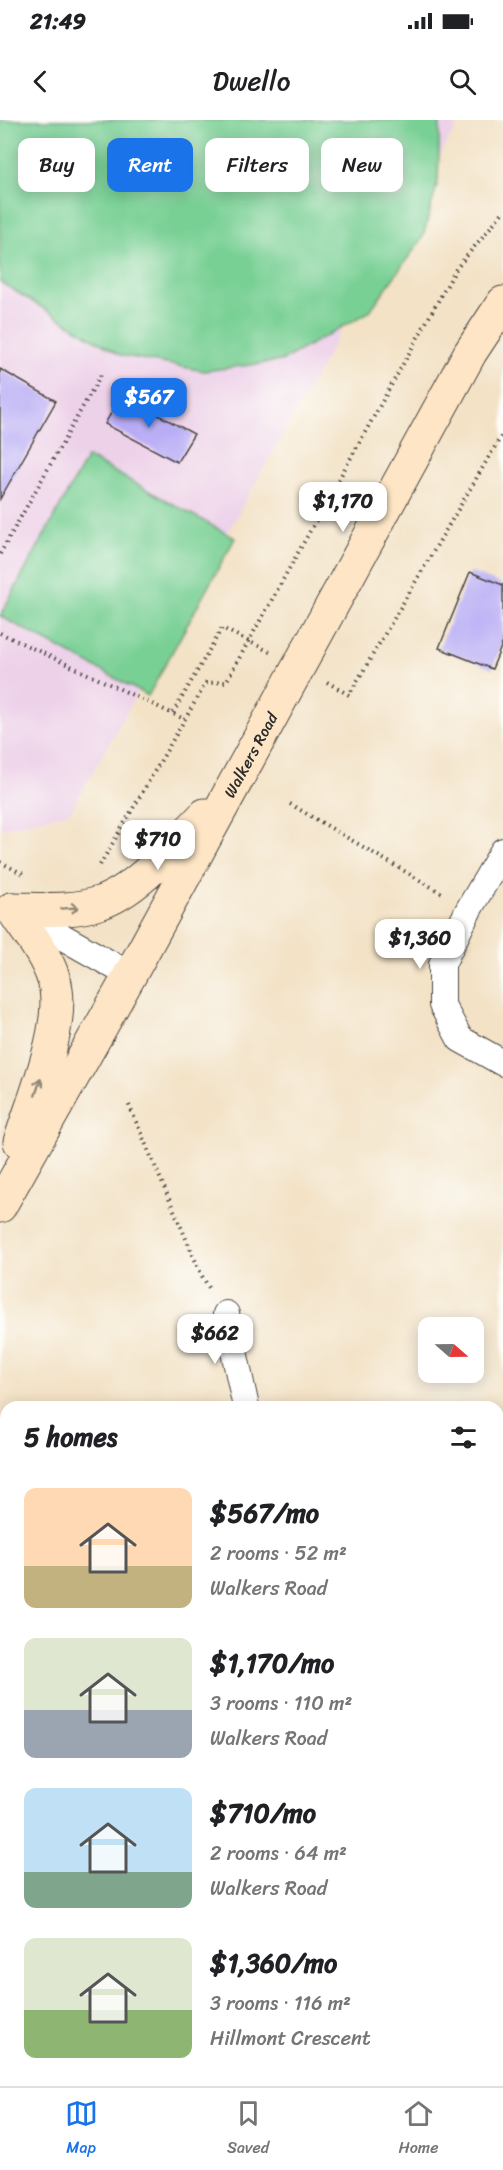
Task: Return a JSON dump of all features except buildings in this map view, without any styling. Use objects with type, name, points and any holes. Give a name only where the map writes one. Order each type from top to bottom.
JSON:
[{"type":"street","name":"Walkers Road","points":[[0,1204],[130,975],[465,364],[503,303]]},
{"type":"street","points":[[6,905],[74,908],[99,903],[118,895],[139,880],[230,791]]},
{"type":"street","points":[[503,851],[469,909],[442,964],[442,1005],[460,1039],[503,1063]]},
{"type":"street","points":[[6,905],[130,975]]},
{"type":"street","points":[[0,1204],[50,1048],[57,1008],[55,982],[46,961],[6,905]]},
{"type":"street","points":[[226,1314],[245,1401]]},
{"type":"path","points":[[98,870],[206,682],[226,682],[456,268],[503,212]]},
{"type":"path","points":[[0,554],[103,371]]},
{"type":"path","points":[[173,713],[222,628],[299,666],[350,695],[503,433]]},
{"type":"path","points":[[0,633],[184,719]]},
{"type":"path","points":[[290,804],[469,909]]},
{"type":"path","points":[[0,862],[29,876]]},
{"type":"path","points":[[129,1105],[202,1276],[226,1314]]},
{"type":"shaded area","points":[[0,120],[460,120],[70,812],[0,829]]},
{"type":"green space","points":[[0,120],[440,120],[438,181],[423,237],[369,312],[281,361],[204,371],[120,355],[0,282]]},
{"type":"green space","points":[[87,457],[235,538],[148,696],[0,616]]}]
